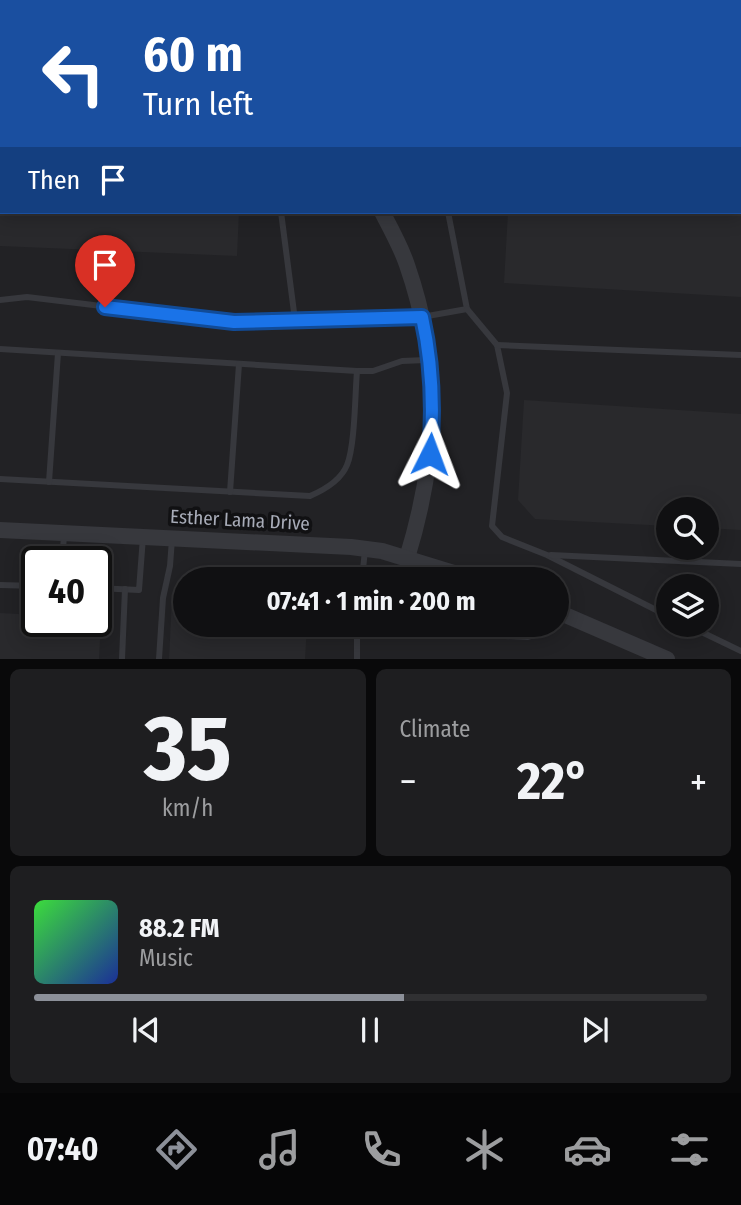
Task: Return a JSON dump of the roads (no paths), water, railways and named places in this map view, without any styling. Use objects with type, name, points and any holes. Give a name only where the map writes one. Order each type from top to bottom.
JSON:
[{"type":"street","points":[[383,214],[406,263],[422,317],[432,401],[428,476],[407,558]]},
{"type":"street","name":"Esther Lama Drive","points":[[0,530],[365,549],[435,567]]},
{"type":"street","points":[[569,617],[667,659]]},
{"type":"lane","points":[[281,214],[295,320]]},
{"type":"lane","points":[[448,214],[467,309],[496,345],[507,393],[492,526],[502,537],[547,555],[656,610]]},
{"type":"lane","points":[[0,300],[27,298],[234,322],[422,317],[467,309]]},
{"type":"lane","points":[[496,345],[741,355]]},
{"type":"lane","points":[[0,349],[357,371],[373,370],[402,361],[429,360]]},
{"type":"lane","points":[[49,482],[58,353]]},
{"type":"lane","points":[[230,492],[239,364]]},
{"type":"lane","points":[[0,479],[310,496],[339,477],[348,464],[357,371]]},
{"type":"lane","points":[[63,546],[64,532]]},
{"type":"lane","points":[[112,589],[139,590],[144,536]]},
{"type":"lane","points":[[159,659],[163,598],[170,566],[172,537]]},
{"type":"lane","points":[[363,567],[365,549]]},
{"type":"lane","points":[[547,555],[741,564]]},
{"type":"lane","points":[[0,585],[21,586]]},
{"type":"lane","points":[[122,659],[125,589]]},
{"type":"lane","points":[[357,637],[357,659]]},
{"type":"lane","points":[[712,637],[741,651]]}]
